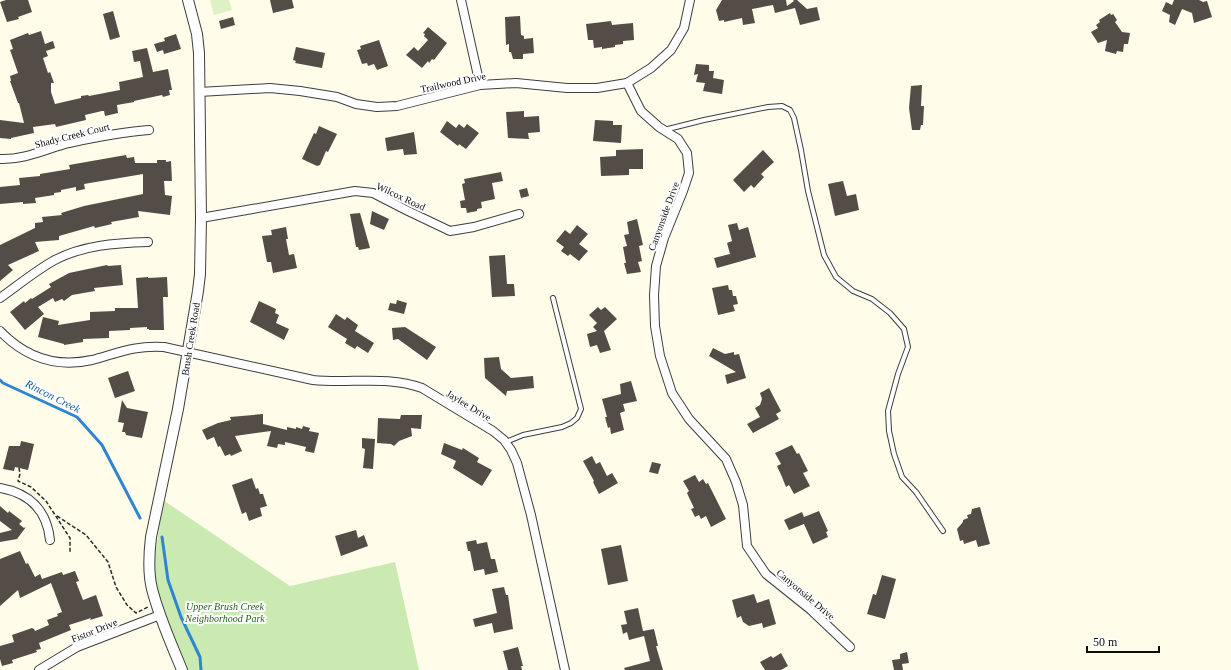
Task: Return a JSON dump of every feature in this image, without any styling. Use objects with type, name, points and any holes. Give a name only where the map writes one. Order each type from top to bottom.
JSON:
[{"type":"street","name":"Brush Creek Road","points":[[182,670],[159,610],[152,588],[149,570],[151,537],[170,452],[189,353],[200,274],[201,218],[199,45],[188,0]]},
{"type":"street","points":[[461,0],[480,85]]},
{"type":"street","name":"Trailwood Drive","points":[[199,92],[270,88],[329,96],[377,108],[398,106],[480,85],[516,83],[567,88],[590,88],[627,83],[651,68],[670,50],[684,28],[690,0]]},
{"type":"street","name":"Canyonside Drive","points":[[627,83],[641,112],[678,139],[687,153],[689,173],[664,238],[656,266],[654,295],[655,326],[660,356],[672,393],[689,419],[726,459],[738,488],[743,506],[747,546],[750,552],[766,574],[811,610],[850,647]]},
{"type":"street","name":"Shady Creek Court","points":[[0,159],[26,157],[87,139],[149,130]]},
{"type":"street","name":"Wilcox Road","points":[[201,218],[355,191],[373,193],[450,231],[474,228],[519,214]]},
{"type":"street","points":[[0,298],[39,270],[69,254],[112,244],[148,242]]},
{"type":"street","name":"Jaylee Drive","points":[[0,331],[23,350],[41,359],[53,361],[84,361],[141,347],[164,347],[313,380],[385,380],[411,384],[422,388],[493,431],[505,442],[514,456],[532,515],[565,670]]},
{"type":"street","points":[[0,488],[12,490],[24,496],[38,507],[46,521],[50,540]]},
{"type":"street","name":"Fistor Drive","points":[[39,670],[77,647],[159,610]]},
{"type":"lane","points":[[664,130],[768,107],[782,106],[790,110],[794,118],[808,190],[824,255],[836,277],[853,291],[872,299],[890,313],[904,329],[908,347],[898,374],[888,412],[889,431],[894,454],[902,477],[916,492],[943,531]]},
{"type":"lane","points":[[505,442],[523,435],[562,427],[571,423],[577,418],[581,409],[553,298]]},
{"type":"path","points":[[57,516],[86,535],[108,562],[116,587],[127,605],[136,613],[145,608],[159,610]]},
{"type":"green space","points":[[210,0],[229,0],[232,10],[214,15]]},
{"type":"green space","name":"Upper Brush Creek Neighborhood Park","points":[[163,500],[290,586],[395,562],[419,670],[187,670],[155,592],[153,571]]},
{"type":"building","points":[[6,0],[28,0],[32,12],[18,17],[19,19],[7,22],[0,2]]},
{"type":"building","points":[[270,0],[292,0],[294,8],[273,13]]},
{"type":"building","points":[[722,0],[786,0],[787,6],[794,1],[793,0],[797,0],[807,9],[817,7],[820,20],[800,25],[795,8],[775,13],[773,5],[752,9],[755,23],[743,25],[742,18],[724,22],[724,20],[719,21],[716,10]]},
{"type":"building","points":[[1174,0],[1207,1],[1212,17],[1194,23],[1192,13],[1182,9],[1175,25],[1169,22],[1170,15],[1162,11],[1166,2],[1172,5]]},
{"type":"building","points":[[113,11],[120,37],[110,40],[103,14]]},
{"type":"building","points":[[1110,13],[1111,15],[1113,14],[1117,20],[1115,22],[1122,32],[1130,33],[1128,44],[1124,44],[1123,52],[1117,51],[1116,54],[1105,51],[1107,40],[1098,43],[1091,32],[1098,28],[1096,25],[1100,22],[1099,20]]},
{"type":"building","points":[[520,16],[521,35],[524,36],[524,39],[533,38],[534,53],[523,54],[523,59],[513,59],[511,52],[509,52],[509,44],[506,45],[505,17]]},
{"type":"building","points":[[233,17],[235,25],[221,29],[219,21]]},
{"type":"building","points":[[611,21],[612,25],[633,23],[634,40],[623,41],[623,44],[615,45],[615,47],[602,49],[602,47],[594,48],[593,40],[588,40],[586,24]]},
{"type":"building","points":[[428,27],[447,43],[434,60],[432,59],[429,63],[428,61],[422,68],[406,55],[414,47],[418,51],[428,40],[423,33]]},
{"type":"building","points":[[41,31],[45,44],[53,41],[55,48],[46,51],[48,56],[43,58],[48,73],[50,72],[54,83],[51,83],[51,92],[55,104],[81,98],[81,96],[89,96],[120,90],[119,82],[143,77],[140,61],[134,62],[132,51],[147,48],[153,72],[168,69],[172,90],[169,90],[170,95],[163,97],[162,95],[117,105],[118,113],[105,116],[104,111],[102,111],[85,115],[86,120],[56,127],[55,124],[33,127],[34,133],[11,139],[0,138],[0,120],[24,123],[19,103],[10,81],[10,76],[18,73],[10,50],[13,49],[10,40],[28,33],[29,35]]},
{"type":"building","points":[[176,34],[181,49],[164,54],[163,50],[157,52],[154,44],[165,41],[164,38]]},
{"type":"building","points":[[379,40],[388,66],[377,70],[374,64],[368,66],[367,63],[362,64],[357,50],[361,49],[360,46]]},
{"type":"building","points":[[296,47],[325,53],[322,68],[295,63],[296,61],[293,60]]},
{"type":"building","points":[[696,64],[709,65],[709,71],[714,71],[713,78],[724,80],[722,94],[703,91],[705,83],[696,82],[698,74],[694,75]]},
{"type":"building","points":[[922,85],[921,106],[924,106],[923,125],[921,125],[920,130],[912,130],[909,108],[911,86]]},
{"type":"building","points":[[524,111],[524,117],[539,116],[540,132],[528,133],[529,139],[508,138],[506,112]]},
{"type":"building","points":[[595,120],[613,121],[613,125],[622,125],[621,143],[593,141]]},
{"type":"building","points":[[447,121],[456,128],[459,124],[464,128],[467,124],[479,133],[466,149],[459,144],[458,146],[440,132]]},
{"type":"building","points":[[319,126],[337,134],[328,152],[326,151],[320,165],[317,166],[302,159],[314,133],[316,134]]},
{"type":"building","points":[[414,132],[417,154],[404,155],[403,149],[387,151],[385,138]]},
{"type":"building","points":[[643,149],[643,169],[629,169],[629,175],[601,176],[600,157],[616,156],[616,150]]},
{"type":"building","points":[[763,150],[774,162],[761,174],[764,177],[754,188],[751,185],[744,192],[733,180]]},
{"type":"building","points":[[126,155],[127,158],[134,157],[135,163],[157,163],[157,160],[166,160],[166,162],[171,161],[172,181],[164,181],[165,195],[172,196],[170,215],[138,211],[139,217],[111,222],[112,224],[95,228],[94,226],[59,236],[59,240],[35,242],[39,251],[8,265],[13,270],[0,281],[0,245],[35,228],[35,223],[43,222],[42,217],[62,215],[61,213],[84,206],[143,194],[143,174],[84,184],[85,189],[76,191],[76,187],[61,190],[61,192],[54,193],[54,195],[35,198],[36,203],[23,204],[23,202],[0,204],[0,187],[20,185],[19,178],[40,176],[40,174],[70,169],[69,165]]},
{"type":"building","points":[[501,172],[503,181],[492,183],[495,199],[481,202],[482,208],[477,209],[477,211],[467,213],[466,208],[461,208],[460,201],[465,200],[462,184],[465,183],[464,179]]},
{"type":"building","points":[[843,181],[847,196],[856,194],[859,210],[835,216],[828,184]]},
{"type":"building","points":[[527,188],[529,196],[521,198],[519,190]]},
{"type":"building","points":[[372,211],[389,219],[384,230],[370,224]]},
{"type":"building","points":[[360,213],[370,248],[359,250],[358,247],[356,247],[350,214]]},
{"type":"building","points":[[637,219],[643,245],[639,246],[642,261],[638,262],[641,272],[627,274],[624,263],[626,263],[623,247],[627,246],[624,235],[629,234],[627,222]]},
{"type":"building","points":[[737,223],[739,230],[748,227],[756,257],[717,268],[714,258],[730,254],[727,243],[732,241],[728,225]]},
{"type":"building","points":[[577,225],[588,234],[579,244],[588,251],[579,261],[570,254],[568,256],[561,251],[564,247],[556,241],[565,230],[570,234]]},
{"type":"building","points":[[286,227],[288,239],[286,239],[289,255],[294,254],[297,268],[273,273],[271,262],[267,262],[262,236],[272,235],[271,230]]},
{"type":"building","points":[[505,255],[507,284],[514,284],[515,296],[492,297],[489,256]]},
{"type":"building","points":[[107,265],[121,265],[123,285],[94,288],[95,291],[72,295],[64,301],[62,299],[55,302],[53,298],[38,307],[44,314],[25,330],[10,312],[24,301],[25,303],[51,287],[49,284],[69,273]]},
{"type":"building","points":[[167,277],[168,297],[163,297],[164,330],[149,330],[147,327],[130,328],[130,330],[109,331],[109,338],[83,339],[83,342],[64,345],[38,337],[43,317],[59,321],[58,325],[90,320],[90,312],[115,311],[115,308],[138,308],[136,278]]},
{"type":"building","points":[[728,285],[729,290],[732,290],[733,296],[736,296],[738,304],[733,305],[735,311],[718,315],[712,288]]},
{"type":"building","points":[[397,300],[407,303],[404,314],[388,310],[390,303],[396,304]]},
{"type":"building","points":[[259,301],[276,309],[275,313],[279,315],[276,323],[289,329],[284,340],[250,322]]},
{"type":"building","points":[[598,307],[601,310],[605,307],[617,319],[604,331],[611,350],[600,353],[597,345],[590,347],[587,334],[597,331],[593,327],[597,323],[589,315]]},
{"type":"building","points":[[336,314],[345,320],[347,317],[358,325],[355,331],[374,343],[368,353],[357,346],[355,349],[345,343],[347,339],[328,327]]},
{"type":"building","points":[[405,327],[436,347],[427,360],[398,339],[393,340],[392,328]]},
{"type":"building","points":[[713,348],[725,354],[734,352],[734,355],[739,354],[746,378],[727,384],[725,375],[736,372],[709,356]]},
{"type":"building","points":[[499,357],[501,369],[511,378],[533,376],[534,388],[507,391],[506,396],[485,378],[484,358]]},
{"type":"building","points":[[128,371],[135,391],[115,398],[108,378]]},
{"type":"building","points":[[631,381],[637,401],[623,404],[625,411],[620,413],[624,430],[611,434],[610,427],[608,428],[605,417],[607,417],[602,399],[621,394],[620,384]]},
{"type":"building","points":[[769,388],[781,411],[776,414],[779,419],[753,433],[747,424],[760,417],[755,408],[760,405],[762,399],[760,393]]},
{"type":"building","points":[[122,400],[127,408],[148,412],[142,438],[126,435],[125,432],[122,432],[124,423],[118,422]]},
{"type":"building","points":[[263,414],[263,424],[287,430],[287,427],[302,429],[303,426],[310,428],[309,431],[319,433],[314,453],[305,451],[306,447],[285,442],[285,445],[278,444],[277,448],[267,446],[271,431],[235,436],[242,451],[231,456],[230,454],[225,456],[220,446],[218,447],[214,437],[207,440],[202,430],[218,423],[231,420],[230,417]]},
{"type":"building","points":[[401,415],[422,415],[421,429],[411,428],[412,436],[399,441],[394,446],[391,444],[377,443],[378,418],[400,419]]},
{"type":"building","points":[[362,438],[375,439],[373,469],[363,468],[365,449],[362,448]]},
{"type":"building","points":[[21,441],[34,444],[28,470],[15,467],[14,471],[3,469],[9,446],[20,446]]},
{"type":"building","points":[[444,443],[462,450],[463,448],[479,458],[477,462],[492,470],[482,486],[453,468],[456,461],[441,454]]},
{"type":"building","points":[[792,445],[797,454],[799,453],[808,471],[803,473],[810,486],[794,494],[789,485],[786,487],[777,466],[781,464],[775,453]]},
{"type":"building","points":[[592,456],[596,464],[600,462],[607,476],[612,473],[618,483],[599,494],[583,461]]},
{"type":"building","points":[[652,462],[661,464],[658,474],[649,472]]},
{"type":"building","points":[[695,475],[699,482],[703,479],[706,484],[708,483],[726,519],[711,527],[706,516],[701,519],[699,515],[695,517],[691,509],[694,508],[687,493],[689,491],[683,481]]},
{"type":"building","points":[[252,478],[256,489],[258,488],[260,494],[263,494],[267,506],[260,508],[262,516],[249,521],[246,512],[242,514],[232,485]]},
{"type":"building","points":[[0,506],[8,513],[9,511],[22,521],[19,524],[24,528],[26,527],[17,539],[0,542],[0,533],[12,530],[0,521]]},
{"type":"building","points":[[980,507],[990,544],[978,547],[976,540],[964,544],[963,540],[960,541],[957,529],[963,520],[968,518],[967,515],[971,514],[972,509]]},
{"type":"building","points":[[819,511],[828,531],[826,532],[828,537],[813,544],[804,524],[789,530],[784,520],[802,512],[804,517]]},
{"type":"building","points":[[356,530],[358,538],[364,535],[368,546],[341,556],[335,536]]},
{"type":"building","points":[[476,540],[477,544],[487,542],[491,559],[495,559],[498,572],[485,575],[484,569],[474,571],[470,551],[468,551],[466,542]]},
{"type":"building","points":[[621,545],[628,581],[608,585],[601,549]]},
{"type":"building","points":[[20,551],[26,564],[28,563],[35,577],[40,574],[42,579],[62,572],[63,575],[75,571],[79,581],[76,582],[83,600],[96,595],[103,616],[69,625],[71,630],[39,643],[41,649],[36,650],[37,652],[12,660],[13,663],[2,666],[0,659],[0,646],[14,642],[12,635],[32,628],[35,631],[49,625],[47,620],[58,616],[57,614],[62,612],[51,583],[20,598],[18,590],[0,606],[0,559]]},
{"type":"building","points":[[882,575],[896,579],[885,619],[867,614],[873,594],[876,595]]},
{"type":"building","points":[[504,587],[506,595],[508,595],[513,629],[494,633],[492,623],[475,627],[473,619],[497,613],[492,589]]},
{"type":"building","points":[[754,594],[757,603],[769,599],[776,624],[763,628],[762,623],[749,626],[743,622],[741,616],[737,618],[732,600]]},
{"type":"building","points":[[638,608],[643,631],[654,629],[658,646],[656,646],[663,670],[625,670],[624,668],[650,661],[644,636],[629,640],[627,632],[623,634],[621,625],[627,624],[624,611]]},
{"type":"building","points":[[518,647],[523,666],[521,666],[522,670],[508,670],[503,651]]},
{"type":"building","points":[[907,652],[909,663],[902,664],[903,670],[894,670],[892,660],[900,659],[900,654]]},
{"type":"building","points":[[781,653],[788,666],[781,670],[765,670],[760,662],[771,656],[773,658]]},
{"type":"waterway","name":"Rincon Creek","points":[[0,380],[3,383],[77,417],[102,445],[140,518]]},
{"type":"waterway","name":"Rincon Creek","points":[[162,537],[168,580],[181,617],[200,657],[201,670]]}]
